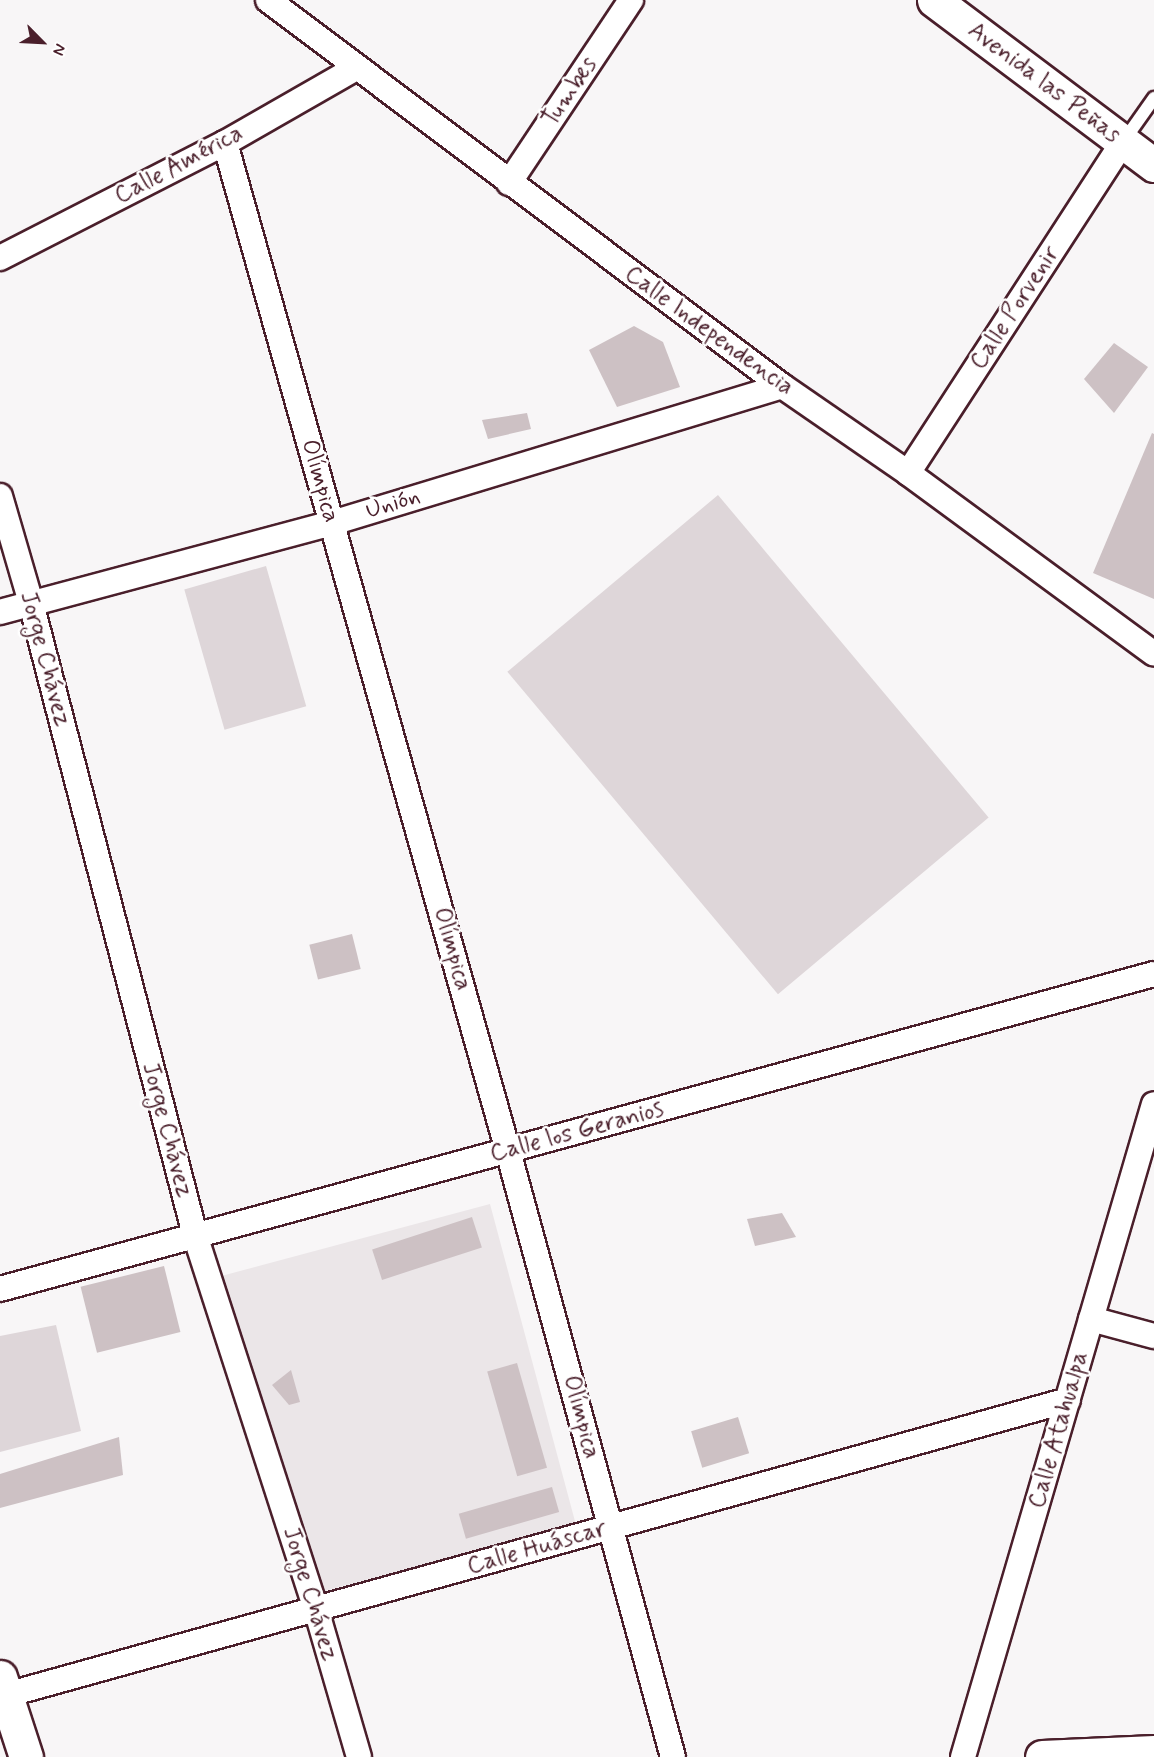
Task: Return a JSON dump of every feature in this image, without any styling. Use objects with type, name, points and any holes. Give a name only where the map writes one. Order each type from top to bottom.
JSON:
[{"type":"main road","name":"Avenida las Peñas","points":[[934,0],[1154,165]]},
{"type":"main road","points":[[3,1686],[26,1757]]},
{"type":"main road","points":[[1042,1757],[1154,1752]]},
{"type":"street","name":"Calle Independencia","points":[[268,0],[782,386],[908,473],[1154,654]]},
{"type":"street","name":"Tumbes","points":[[509,183],[631,0]]},
{"type":"street","name":"Calle América","points":[[0,258],[225,143],[357,68]]},
{"type":"street","name":"Olímpica","points":[[225,143],[508,1151],[673,1757]]},
{"type":"street","name":"Calle Porvenir","points":[[908,473],[1122,143]]},
{"type":"street","name":"Unión","points":[[0,612],[332,523],[782,386]]},
{"type":"street","name":"Jorge Chávez","points":[[0,496],[31,603],[195,1235],[316,1609],[359,1757]]},
{"type":"street","name":"Calle los Geranios","points":[[0,1289],[1154,974]]},
{"type":"street","name":"Calle Atahualpa","points":[[963,1757],[1154,1104]]},
{"type":"street","points":[[1091,1319],[1154,1336]]},
{"type":"street","name":"Calle Huáscar","points":[[3,1686],[316,1609],[1068,1400]]},
{"type":"lane","points":[[1122,143],[1154,98]]},
{"type":"shaded area","points":[[718,495],[989,818],[778,994],[507,672]]},
{"type":"shaded area","points":[[266,566],[306,706],[225,730],[184,589]]},
{"type":"shaded area","points":[[490,1204],[576,1524],[305,1596],[220,1276]]},
{"type":"shaded area","points":[[56,1325],[81,1431],[0,1452],[0,1336]]},
{"type":"building","points":[[634,326],[663,342],[680,387],[617,407],[589,350]]},
{"type":"building","points":[[1114,343],[1148,367],[1114,413],[1084,379]]},
{"type":"building","points":[[527,413],[531,429],[488,439],[482,420]]},
{"type":"building","points":[[1152,433],[1154,434],[1154,599],[1093,573]]},
{"type":"building","points":[[352,934],[361,969],[318,980],[309,945]]},
{"type":"building","points":[[782,1213],[796,1237],[755,1246],[747,1219]]},
{"type":"building","points":[[472,1217],[482,1247],[382,1280],[372,1249]]},
{"type":"building","points":[[164,1266],[180,1332],[97,1353],[81,1287]]},
{"type":"building","points":[[517,1363],[547,1468],[517,1476],[487,1372]]},
{"type":"building","points":[[291,1370],[300,1402],[289,1405],[272,1385]]},
{"type":"building","points":[[738,1417],[749,1453],[702,1468],[691,1431]]},
{"type":"building","points":[[119,1437],[123,1475],[0,1508],[0,1474]]},
{"type":"building","points":[[552,1487],[559,1512],[466,1539],[459,1514]]}]
